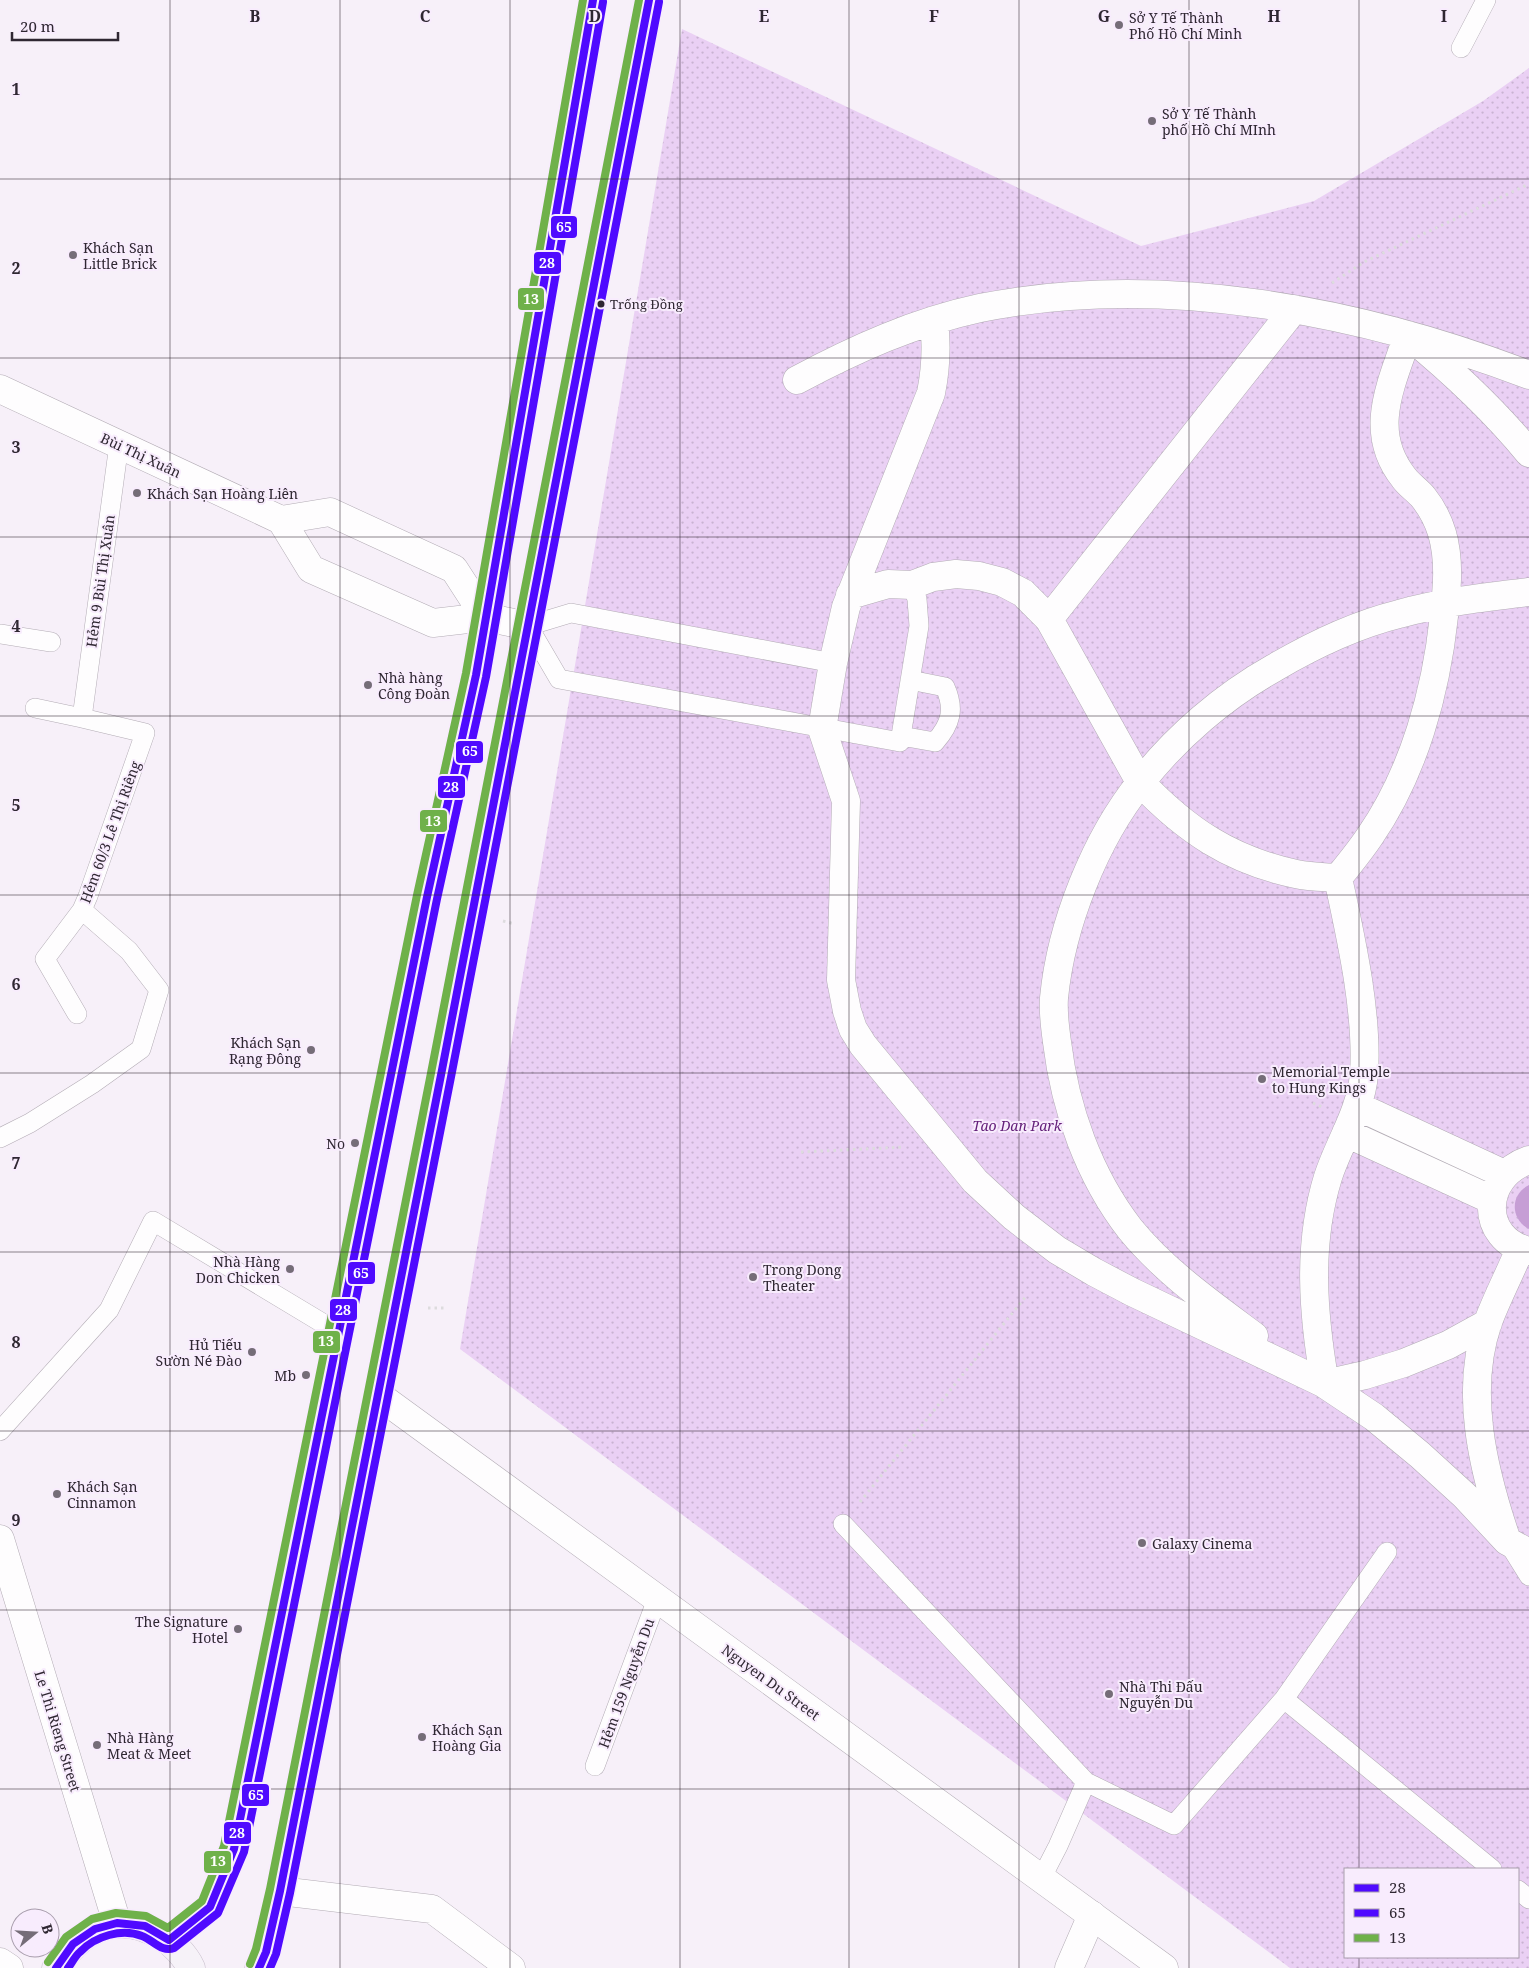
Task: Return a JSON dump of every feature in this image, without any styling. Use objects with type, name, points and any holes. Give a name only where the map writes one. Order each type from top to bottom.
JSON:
[{"type":"main road","points":[[259,1968],[266,1952],[280,1891],[649,0]]},
{"type":"main road","points":[[169,1940],[210,1906],[234,1849],[427,898],[476,675],[588,2]]},
{"type":"main road","points":[[56,1968],[73,1944],[95,1929],[117,1923],[145,1926],[169,1940],[191,1968]]},
{"type":"street","points":[[797,380],[848,353],[887,336],[934,320],[980,308],[1027,301],[1129,295],[1227,300],[1294,308],[1351,320],[1408,336],[1500,364],[1529,375]]},
{"type":"street","points":[[1049,619],[1294,308]]},
{"type":"street","points":[[934,320],[937,342],[936,364],[931,393],[846,607],[833,663],[822,729],[846,801],[841,980],[847,1012],[853,1028],[863,1045],[975,1181],[1014,1217],[1057,1250],[1132,1292],[1325,1384],[1365,1375],[1404,1363],[1448,1345],[1488,1323]]},
{"type":"street","points":[[1408,336],[1446,366],[1480,398],[1529,453]]},
{"type":"street","points":[[1338,878],[1371,835],[1389,803],[1420,733],[1432,691],[1441,647],[1448,580],[1447,557],[1442,534],[1434,514],[1422,496],[1408,484],[1397,469],[1389,453],[1384,435],[1386,400],[1408,336]]},
{"type":"street","name":"Bùi Thị Xuân","points":[[0,389],[281,520]]},
{"type":"street","points":[[485,617],[454,568],[330,512],[281,520],[311,569],[433,623],[485,617],[528,626]]},
{"type":"street","points":[[850,595],[888,584],[912,586],[934,577],[956,574],[979,576],[1002,582],[1022,593],[1049,619],[1140,782],[1161,804],[1210,841],[1238,856],[1298,874],[1338,878]]},
{"type":"street","points":[[1518,1547],[1420,1455],[1374,1417],[1274,1351],[1224,1314],[1177,1276],[1131,1230],[1092,1167],[1077,1130],[1065,1092],[1056,1039],[1054,1000],[1061,957],[1073,914],[1091,868],[1113,824],[1140,782],[1169,750],[1201,720],[1235,693],[1271,669],[1309,648],[1353,629],[1398,614],[1445,603],[1529,592]]},
{"type":"street","points":[[1325,1384],[1318,1347],[1315,1310],[1315,1241],[1320,1208],[1328,1176],[1357,1106],[1364,1074],[1359,987],[1350,932],[1338,878]]},
{"type":"street","points":[[1357,1106],[1504,1174]]},
{"type":"street","points":[[1346,1132],[1492,1200]]},
{"type":"street","points":[[1518,1547],[1495,1503],[1486,1464],[1477,1390],[1480,1355],[1488,1323],[1525,1250],[1508,1241],[1498,1230],[1492,1215],[1492,1200],[1496,1186],[1504,1174],[1515,1165],[1529,1160]]},
{"type":"street","name":"Nguyen Du Street","points":[[378,1395],[1164,1968]]},
{"type":"street","name":"Le Thi Rieng Street","points":[[0,1539],[117,1923]]},
{"type":"street","points":[[280,1891],[432,1909],[511,1968]]},
{"type":"street","points":[[1069,1968],[1092,1915]]},
{"type":"street","points":[[0,1962],[9,1968]]},
{"type":"lane","points":[[1461,48],[1486,0]]},
{"type":"lane","name":"Hẻm 9 Bùi Thị Xuân","points":[[82,718],[119,444]]},
{"type":"lane","points":[[833,663],[571,613],[528,626],[560,679],[900,742],[919,626],[917,599],[912,586]]},
{"type":"lane","points":[[0,634],[50,642]]},
{"type":"lane","points":[[901,736],[935,742],[945,731],[950,718],[951,707],[945,687],[910,680]]},
{"type":"lane","points":[[35,708],[82,718]]},
{"type":"lane","name":"Hẻm 60/3 Lê Thị Riêng","points":[[0,1138],[30,1123],[92,1084],[141,1049],[159,990],[129,951],[82,910],[145,733],[82,718]]},
{"type":"lane","points":[[77,1014],[45,959],[82,910]]},
{"type":"lane","points":[[0,1431],[109,1310],[153,1221],[339,1333]]},
{"type":"lane","points":[[843,1524],[1086,1782],[1174,1825],[1284,1700],[1387,1552]]},
{"type":"lane","points":[[1518,1547],[1529,1576]]},
{"type":"lane","name":"Hẻm 159 Nguyễn Du","points":[[596,1766],[657,1599]]},
{"type":"lane","points":[[1284,1700],[1491,1868]]},
{"type":"lane","points":[[1041,1879],[1058,1846],[1086,1782]]},
{"type":"lane","points":[[1519,1891],[1529,1899]]},
{"type":"path","points":[[1294,308],[1364,262],[1529,184]]},
{"type":"path","points":[[801,1152],[908,1147],[944,1143]]},
{"type":"path","points":[[843,1524],[1028,1295]]},
{"type":"green space","name":"Tao Dan Park","points":[[682,29],[1141,246],[1314,201],[1483,101],[1529,68],[1529,1968],[1290,1968],[460,1349]]},
{"type":"shaded area","points":[[1529,1185],[1529,1229],[1518,1219],[1515,1207],[1518,1194]]},
{"type":"transit line","name":"13","points":[[48,1962],[66,1937],[92,1919],[116,1913],[146,1916],[168,1928],[202,1901],[224,1846],[417,895],[466,673],[583,0]]},
{"type":"transit line","name":"28","points":[[56,1968],[73,1944],[95,1929],[117,1923],[145,1926],[169,1940],[210,1907],[234,1849],[427,897],[476,675],[593,0]]},
{"type":"transit line","name":"13","points":[[250,1964],[256,1949],[270,1889],[431,1073],[639,0]]},
{"type":"transit line","name":"28","points":[[259,1968],[266,1952],[280,1891],[441,1075],[649,0]]},
{"type":"transit line","name":"65","points":[[68,1968],[86,1946],[101,1938],[118,1933],[142,1936],[165,1949],[174,1948],[218,1913],[244,1852],[437,899],[486,677],[603,2]]},
{"type":"transit line","name":"65","points":[[270,1968],[276,1954],[290,1893],[451,1077],[659,2]]},
{"type":"place","name":"Sở Y Tế Thành Phố Hồ Chí Minh","points":[[1119,25]]},
{"type":"place","name":"Sở Y Tế Thành phố Hồ Chí MInh","points":[[1152,121]]},
{"type":"place","name":"Khách Sạn Little Brick","points":[[73,255]]},
{"type":"place","name":"Trống Đồng","points":[[601,304]]},
{"type":"place","name":"Khách Sạn Hoàng Liên","points":[[137,493]]},
{"type":"place","name":"Nhà hàng Công Đoàn","points":[[368,685]]},
{"type":"place","name":"Khách Sạn Rạng Đông","points":[[311,1050]]},
{"type":"place","name":"Memorial Temple to Hung Kings","points":[[1262,1079]]},
{"type":"place","name":"No","points":[[355,1143]]},
{"type":"place","name":"Nhà Hàng Don Chicken","points":[[290,1269]]},
{"type":"place","name":"Trong Dong Theater","points":[[753,1277]]},
{"type":"place","name":"Hủ Tiếu Sườn Né Đào","points":[[252,1352]]},
{"type":"place","name":"Mb","points":[[306,1375]]},
{"type":"place","name":"Khách Sạn Cinnamon","points":[[57,1494]]},
{"type":"place","name":"Galaxy Cinema","points":[[1142,1543]]},
{"type":"place","name":"The Signature Hotel","points":[[238,1629]]},
{"type":"place","name":"Nhà Thi Đấu Nguyễn Du","points":[[1109,1694]]},
{"type":"place","name":"Khách Sạn Hoàng Gia","points":[[422,1737]]},
{"type":"place","name":"Nhà Hàng Meat & Meet","points":[[97,1745]]}]
